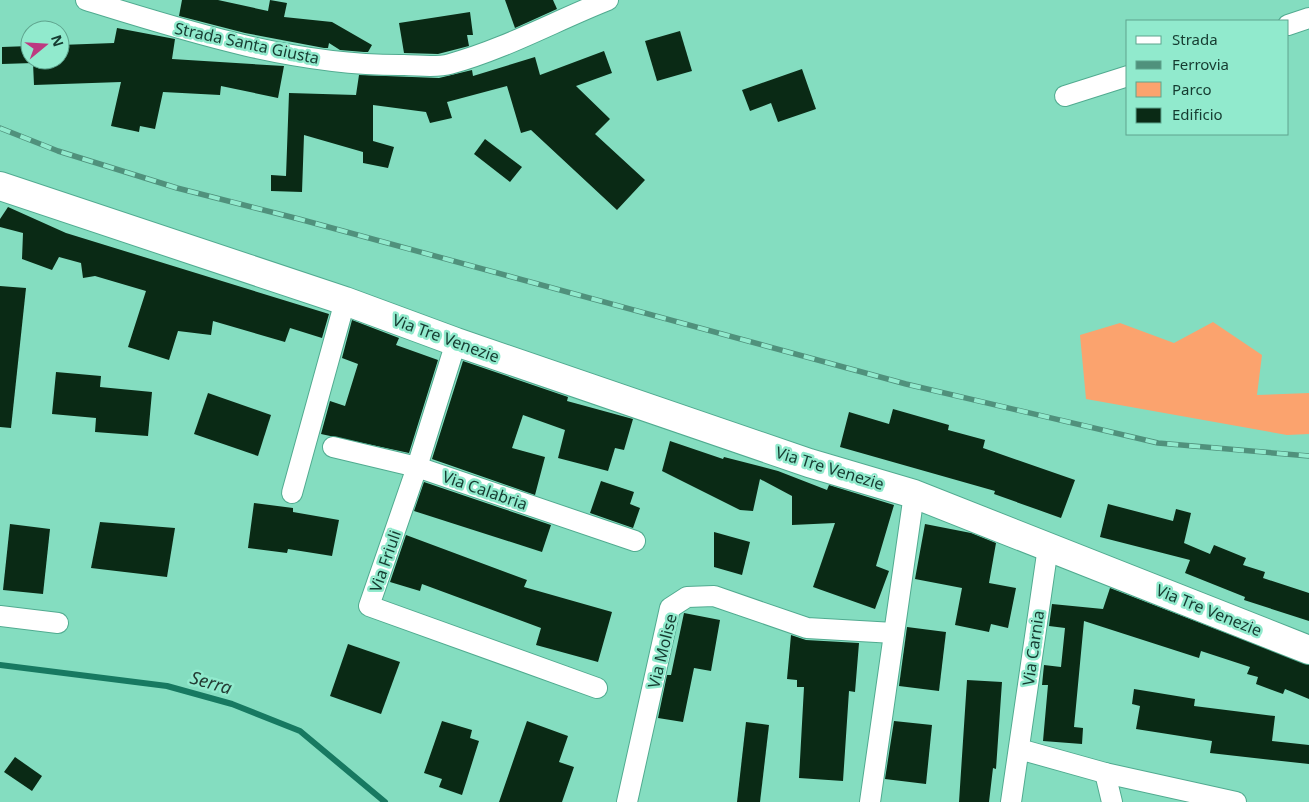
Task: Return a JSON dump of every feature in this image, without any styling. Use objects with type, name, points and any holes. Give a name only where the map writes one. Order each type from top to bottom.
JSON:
[{"type":"main road","name":"Via Tre Venezie","points":[[0,186],[345,302],[809,463],[914,494],[1309,650]]},
{"type":"street","name":"Strada Santa Giusta","points":[[86,0],[185,31],[277,53],[365,66],[448,65],[532,34],[598,2]]},
{"type":"street","points":[[1289,25],[1309,18]]},
{"type":"street","points":[[1065,96],[1126,77]]},
{"type":"street","points":[[292,493],[345,302]]},
{"type":"street","name":"Via Friuli","points":[[456,342],[417,467],[369,606],[597,688]]},
{"type":"street","name":"Via Calabria","points":[[332,447],[417,467],[635,541]]},
{"type":"street","points":[[870,802],[914,494]]},
{"type":"street","name":"Via Carnia","points":[[1011,802],[1048,547]]},
{"type":"street","name":"Via Molise","points":[[627,802],[670,608],[687,597],[714,596],[807,628],[894,633]]},
{"type":"street","points":[[0,616],[58,623]]},
{"type":"street","points":[[1018,749],[1105,773],[1236,802]]},
{"type":"street","points":[[1105,773],[1112,802]]},
{"type":"green space","points":[[1213,322],[1262,355],[1257,395],[1309,393],[1309,434],[1287,435],[1086,399],[1080,335],[1120,323],[1174,343]]},
{"type":"building","points":[[182,0],[218,0],[268,11],[270,0],[287,3],[284,17],[332,22],[372,45],[368,52],[340,50],[329,43],[328,48],[324,48],[245,33],[179,16]]},
{"type":"building","points":[[505,0],[553,0],[557,9],[515,28]]},
{"type":"building","points":[[470,12],[473,35],[467,35],[469,46],[438,54],[404,53],[399,23]]},
{"type":"building","points":[[117,28],[175,39],[172,59],[284,66],[278,98],[221,86],[220,95],[163,92],[155,129],[140,126],[139,132],[111,126],[121,82],[34,85],[33,70],[70,70],[70,45],[114,43]]},
{"type":"building","points":[[680,31],[692,71],[657,81],[645,41]]},
{"type":"building","points":[[20,46],[20,63],[2,64],[2,47]]},
{"type":"building","points":[[604,51],[612,73],[576,86],[610,119],[595,134],[645,180],[617,210],[531,130],[521,133],[507,86],[447,102],[452,118],[430,123],[426,112],[373,105],[373,141],[394,147],[388,168],[363,163],[363,152],[304,135],[302,192],[271,191],[271,175],[286,176],[289,93],[356,95],[359,75],[439,78],[472,70],[473,76],[535,57],[540,75]]},
{"type":"building","points":[[802,69],[816,109],[778,122],[771,103],[750,111],[742,90]]},
{"type":"building","points":[[485,139],[522,167],[510,182],[474,154]]},
{"type":"building","points":[[8,207],[66,233],[329,314],[322,338],[290,328],[285,342],[213,321],[211,335],[178,331],[169,360],[128,347],[146,291],[95,276],[83,278],[81,263],[59,257],[52,270],[22,259],[23,233],[0,227],[0,219]]},
{"type":"building","points":[[0,286],[26,288],[11,428],[0,427]]},
{"type":"building","points":[[352,320],[399,338],[396,345],[438,360],[409,453],[321,434],[330,401],[345,406],[358,364],[342,358]]},
{"type":"building","points":[[463,361],[568,397],[567,401],[633,419],[624,450],[615,448],[608,471],[558,458],[565,430],[523,415],[512,448],[545,457],[535,495],[432,459]]},
{"type":"building","points":[[56,372],[101,376],[100,387],[152,392],[148,436],[95,432],[96,418],[52,414]]},
{"type":"building","points":[[208,393],[271,415],[258,456],[194,434]]},
{"type":"building","points":[[893,409],[949,425],[948,430],[985,440],[983,448],[1075,480],[1061,518],[994,494],[995,491],[840,447],[849,412],[889,424]]},
{"type":"building","points":[[670,441],[723,459],[724,457],[778,471],[827,490],[829,485],[894,505],[876,566],[889,571],[875,609],[813,587],[835,523],[792,525],[792,496],[760,479],[753,511],[740,510],[662,471]]},
{"type":"building","points":[[601,481],[634,492],[630,504],[640,508],[633,528],[590,513]]},
{"type":"building","points":[[424,482],[551,525],[542,552],[414,511]]},
{"type":"building","points":[[254,503],[293,508],[293,512],[339,520],[332,556],[288,549],[287,553],[248,548]]},
{"type":"building","points":[[1108,504],[1173,521],[1176,509],[1191,513],[1184,543],[1210,554],[1214,545],[1246,558],[1243,565],[1265,572],[1263,578],[1309,593],[1309,621],[1244,600],[1245,597],[1185,573],[1190,560],[1100,537]]},
{"type":"building","points":[[100,522],[175,528],[167,577],[91,568]]},
{"type":"building","points":[[10,524],[50,529],[43,594],[3,590]]},
{"type":"building","points":[[925,524],[971,533],[996,543],[989,583],[1016,588],[1008,628],[991,624],[989,632],[955,625],[962,588],[915,579]]},
{"type":"building","points":[[714,532],[750,542],[742,575],[714,567]]},
{"type":"building","points":[[406,535],[527,580],[524,587],[612,612],[598,662],[536,645],[541,628],[422,584],[420,591],[390,582]]},
{"type":"building","points":[[1110,588],[1309,665],[1309,699],[1285,689],[1283,694],[1256,684],[1258,677],[1247,674],[1250,667],[1201,651],[1199,658],[1084,621],[1074,727],[1083,728],[1082,744],[1043,741],[1048,685],[1042,685],[1044,665],[1061,667],[1065,628],[1049,626],[1052,604],[1103,609]]},
{"type":"building","points":[[684,613],[720,620],[711,671],[694,668],[683,722],[658,718],[667,675],[671,675]]},
{"type":"building","points":[[907,627],[946,632],[939,691],[899,686]]},
{"type":"building","points":[[791,635],[806,640],[859,643],[855,692],[849,691],[843,781],[799,778],[804,687],[797,687],[797,680],[787,679]]},
{"type":"building","points":[[348,644],[400,662],[381,714],[330,696]]},
{"type":"building","points":[[967,680],[1002,682],[996,769],[993,768],[989,802],[959,802]]},
{"type":"building","points":[[1134,689],[1195,699],[1194,706],[1275,716],[1272,741],[1309,745],[1309,764],[1210,753],[1212,741],[1136,729],[1140,706],[1132,704]]},
{"type":"building","points":[[442,721],[472,730],[470,738],[479,741],[462,795],[439,787],[442,779],[424,773]]},
{"type":"building","points":[[527,721],[568,736],[559,762],[574,767],[562,802],[499,802]]},
{"type":"building","points":[[894,721],[932,725],[926,784],[885,779]]},
{"type":"building","points":[[746,722],[769,725],[760,802],[737,802]]},
{"type":"building","points":[[15,757],[42,776],[32,791],[4,772]]},
{"type":"waterway","name":"Serra","points":[[0,665],[167,686],[232,704],[300,731],[385,802]]},
{"type":"railway","points":[[0,128],[58,151],[177,188],[299,219],[906,384],[1158,443],[1309,456]]}]
